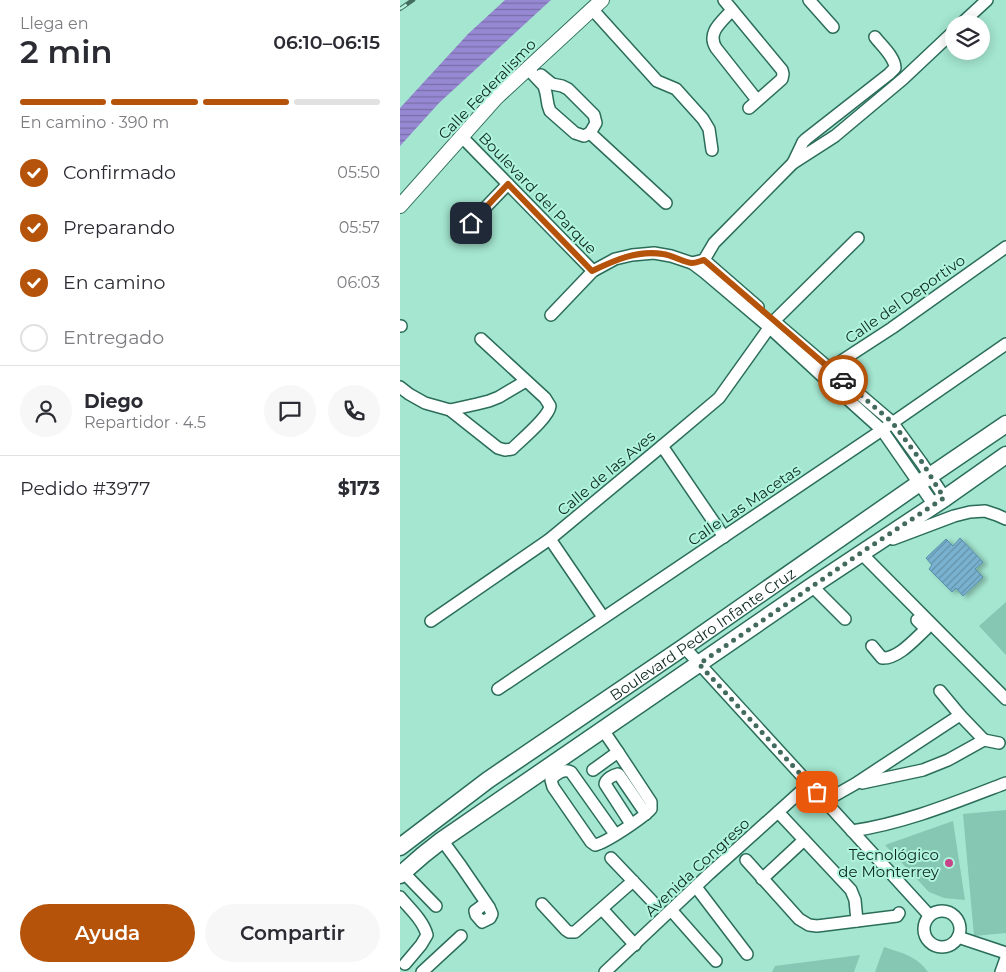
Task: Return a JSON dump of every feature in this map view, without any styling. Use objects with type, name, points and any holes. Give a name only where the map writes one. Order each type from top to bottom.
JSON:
[{"type":"highway","name":"Boulevard Pedro Infante Cruz","points":[[400,847],[488,780],[1006,424]]},
{"type":"highway","name":"Boulevard Pedro Infante Cruz","points":[[402,874],[442,840],[812,586],[1004,461]]},
{"type":"main road","name":"Calle Federalismo","points":[[400,206],[496,98],[597,4]]},
{"type":"street","points":[[724,0],[782,70],[782,79],[753,104],[712,40],[714,31],[732,10]]},
{"type":"street","points":[[809,0],[833,27]]},
{"type":"street","points":[[971,15],[987,0]]},
{"type":"street","points":[[597,4],[657,81],[676,89],[702,119],[709,129],[712,150]]},
{"type":"street","points":[[793,163],[806,139],[895,68],[892,59],[874,37]]},
{"type":"street","points":[[697,263],[714,243],[793,163],[835,136],[903,79],[945,39]]},
{"type":"street","points":[[529,66],[549,83],[568,89],[594,115],[596,123],[590,133],[584,136],[575,134],[550,111],[544,86],[529,66]]},
{"type":"street","points":[[546,96],[553,88],[562,86]]},
{"type":"street","points":[[590,133],[666,203]]},
{"type":"street","name":"Boulevard del Parque","points":[[461,136],[592,271]]},
{"type":"street","points":[[458,236],[508,184]]},
{"type":"street","name":"Calle de las Aves","points":[[431,621],[550,539],[719,398],[772,324],[858,238]]},
{"type":"street","name":"Calle del Deportivo","points":[[826,373],[1006,247]]},
{"type":"street","points":[[551,315],[592,271],[615,259],[644,253],[662,254],[697,263],[772,324],[826,373],[882,430],[924,480],[939,502]]},
{"type":"street","points":[[400,387],[425,403],[450,410],[498,448],[509,450],[544,418],[550,406],[481,339]]},
{"type":"street","name":"Calle Las Macetas","points":[[498,689],[1006,344]]},
{"type":"street","points":[[826,373],[892,422],[902,433],[924,480]]},
{"type":"street","points":[[450,410],[489,401],[526,381]]},
{"type":"street","points":[[662,446],[724,536]]},
{"type":"street","points":[[861,553],[954,516],[970,512],[985,511],[1006,519]]},
{"type":"street","points":[[550,539],[604,617]]},
{"type":"street","points":[[861,553],[926,630],[891,657],[882,658],[872,646]]},
{"type":"street","points":[[861,553],[1006,699]]},
{"type":"street","points":[[812,586],[845,619]]},
{"type":"street","points":[[684,647],[929,916]]},
{"type":"street","points":[[940,691],[984,740],[999,743]]},
{"type":"street","points":[[825,801],[855,784],[960,715]]},
{"type":"street","points":[[603,730],[651,802],[651,808],[646,814],[600,844],[595,845],[551,782],[552,779],[564,770],[569,770],[615,834]]},
{"type":"street","points":[[855,784],[923,770],[948,760],[984,740]]},
{"type":"street","points":[[593,770],[618,752]]},
{"type":"street","points":[[631,824],[605,784],[614,775],[618,774],[620,776],[646,814]]},
{"type":"street","points":[[852,831],[872,828],[940,808],[1006,783]]},
{"type":"street","name":"Avenida Congreso","points":[[606,972],[809,784]]},
{"type":"street","points":[[778,812],[851,890],[855,900],[857,921]]},
{"type":"street","points":[[442,840],[486,902]]},
{"type":"street","points":[[762,879],[804,840]]},
{"type":"street","points":[[612,858],[652,901]]},
{"type":"street","points":[[746,860],[799,919],[809,925],[816,926],[897,916],[899,913]]},
{"type":"street","points":[[402,874],[436,906]]},
{"type":"street","points":[[542,904],[566,930],[578,931],[633,881]]},
{"type":"street","points":[[696,887],[747,954]]},
{"type":"street","points":[[400,897],[421,923],[426,935],[406,965]]},
{"type":"street","points":[[602,909],[634,945]]},
{"type":"street","points":[[671,910],[716,961]]},
{"type":"street","points":[[938,911],[944,911],[956,917],[960,928],[958,937],[952,944],[946,947],[932,945],[924,935],[923,929],[924,922],[929,916],[938,911]]},
{"type":"street","points":[[422,972],[461,936]]},
{"type":"street","points":[[958,937],[1006,953]]},
{"type":"street","points":[[1002,972],[1006,958]]},
{"type":"shaded area","points":[[505,0],[551,0],[439,103],[400,146],[400,108],[468,34]]},
{"type":"shaded area","points":[[1006,602],[1006,655],[979,626]]},
{"type":"shaded area","points":[[1006,810],[1006,933],[974,936],[963,814]]},
{"type":"shaded area","points":[[953,821],[965,900],[944,898],[929,892],[885,845]]},
{"type":"shaded area","points":[[884,947],[914,959],[928,972],[875,972]]},
{"type":"shaded area","points":[[860,955],[854,972],[772,972],[775,966]]},
{"type":"building","points":[[960,538],[983,562],[975,569],[983,577],[963,596],[956,588],[952,592],[929,569],[932,565],[926,558],[946,539],[953,546]]},
{"type":"railway","points":[[400,9],[413,0]]},
{"type":"way so far","points":[[817,792],[699,664],[944,498],[902,433],[892,422],[843,380]]},
{"type":"place","name":"Tecnológico de Monterrey","points":[[949,863]]},
{"type":"route","points":[[471,223],[508,184],[592,271],[615,259],[644,253],[662,254],[692,263],[704,260],[843,380]]}]
